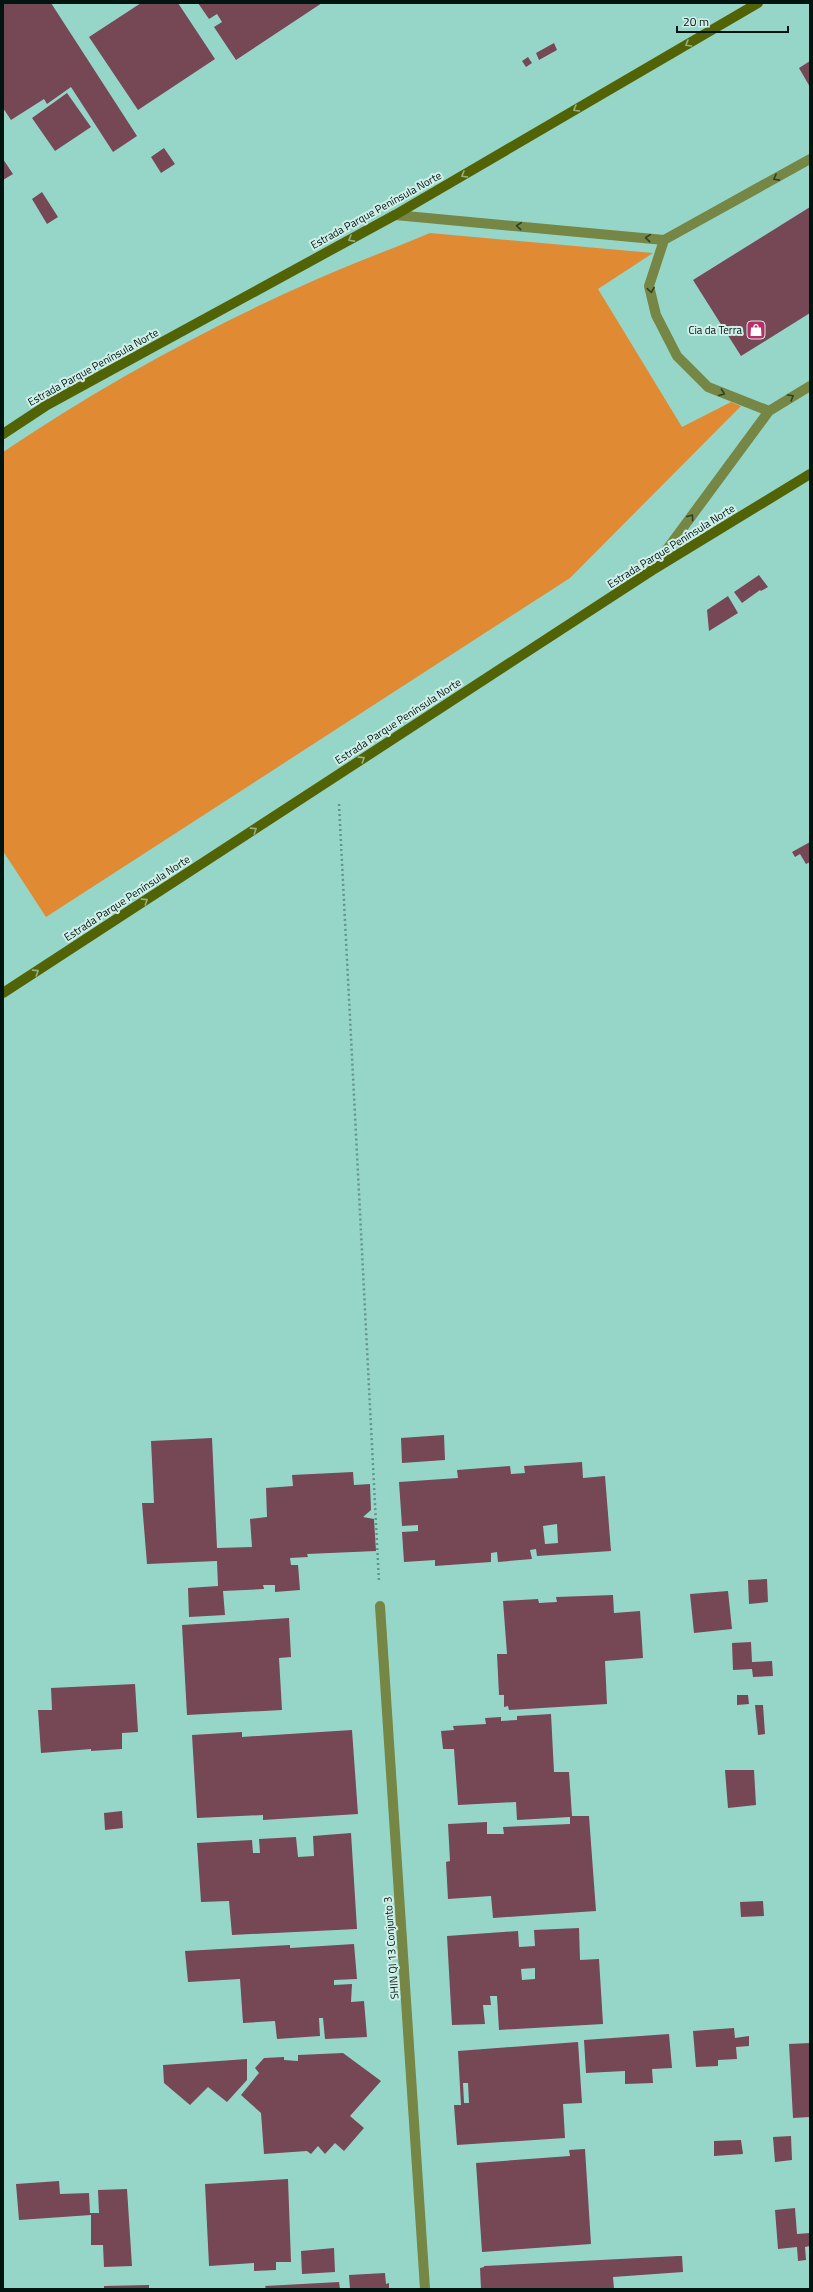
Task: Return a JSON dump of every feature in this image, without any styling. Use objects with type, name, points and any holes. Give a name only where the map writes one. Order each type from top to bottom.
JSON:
[{"type":"main road","name":"Estrada Parque Península Norte","points":[[3,434],[48,405],[394,215],[758,3]]},
{"type":"main road","name":"Estrada Parque Península Norte","points":[[3,993],[651,571],[810,474]]},
{"type":"street","points":[[394,215],[664,240],[810,159]]},
{"type":"street","points":[[664,240],[649,286],[656,316],[677,356],[708,387],[769,411]]},
{"type":"street","points":[[651,571],[769,411],[810,386]]},
{"type":"street","name":"SHIN QI 13 Conjunto 3","points":[[380,1606],[425,2289]]},
{"type":"path","points":[[338,775],[380,1606]]},
{"type":"shaded area","points":[[430,233],[653,253],[598,289],[682,427],[731,402],[741,406],[570,578],[46,917],[3,851],[3,452],[77,404],[195,338],[275,298],[315,280]]},
{"type":"building","points":[[4,3],[51,3],[137,136],[113,152],[71,87],[47,104],[44,99],[11,120],[3,108]]},
{"type":"building","points":[[141,3],[178,3],[215,59],[138,110],[89,37]]},
{"type":"building","points":[[198,3],[322,3],[236,60],[214,27],[222,22],[217,14],[209,19]]},
{"type":"building","points":[[554,43],[557,50],[539,60],[536,53]]},
{"type":"building","points":[[528,57],[532,63],[526,67],[522,61]]},
{"type":"building","points":[[810,61],[810,87],[799,68]]},
{"type":"building","points":[[67,93],[91,127],[55,151],[32,118]]},
{"type":"building","points":[[164,148],[175,164],[161,173],[151,157]]},
{"type":"building","points":[[3,159],[13,174],[3,180]]},
{"type":"building","points":[[42,192],[58,217],[47,224],[32,199]]},
{"type":"building","points":[[810,207],[810,313],[741,356],[693,280]]},
{"type":"building","points":[[759,575],[768,587],[761,591],[760,590],[742,603],[734,592]]},
{"type":"building","points":[[728,596],[738,613],[709,631],[707,610]]},
{"type":"building","points":[[810,842],[810,862],[806,864],[800,854],[795,857],[792,852]]},
{"type":"building","points":[[444,1435],[445,1460],[402,1463],[401,1438]]},
{"type":"building","points":[[212,1438],[217,1548],[252,1547],[250,1519],[267,1517],[266,1488],[293,1486],[292,1475],[353,1472],[354,1485],[370,1484],[371,1510],[363,1517],[374,1519],[376,1551],[307,1554],[308,1557],[290,1558],[291,1565],[298,1565],[300,1590],[275,1592],[275,1585],[263,1585],[264,1589],[223,1591],[225,1615],[189,1617],[188,1588],[218,1586],[217,1561],[147,1564],[142,1503],[154,1503],[151,1441]]},
{"type":"building","points":[[582,1462],[583,1478],[605,1476],[611,1551],[537,1556],[536,1549],[530,1550],[532,1559],[498,1562],[497,1552],[491,1553],[491,1562],[435,1566],[435,1560],[404,1562],[402,1532],[418,1531],[418,1525],[402,1526],[399,1482],[458,1478],[457,1470],[510,1466],[511,1474],[525,1473],[524,1466]],"holes":[[[557,1524],[558,1543],[545,1544],[543,1526]]]},
{"type":"building","points":[[767,1579],[768,1602],[749,1604],[748,1580]]},
{"type":"building","points":[[728,1591],[732,1629],[694,1633],[690,1594]]},
{"type":"building","points":[[613,1595],[614,1613],[640,1611],[643,1658],[605,1661],[607,1704],[509,1710],[508,1706],[504,1707],[504,1695],[499,1695],[497,1654],[507,1654],[503,1601],[538,1599],[539,1603],[557,1602],[556,1597]]},
{"type":"building","points":[[289,1618],[291,1657],[279,1658],[282,1710],[187,1715],[182,1625]]},
{"type":"building","points":[[751,1642],[752,1662],[772,1661],[773,1676],[753,1677],[752,1669],[733,1670],[732,1643]]},
{"type":"building","points":[[135,1684],[138,1732],[122,1733],[122,1749],[91,1751],[91,1749],[41,1753],[38,1710],[52,1710],[51,1688]]},
{"type":"building","points":[[737,1695],[748,1695],[749,1704],[737,1705]]},
{"type":"building","points":[[755,1705],[763,1705],[765,1734],[758,1735]]},
{"type":"building","points":[[551,1714],[554,1772],[569,1772],[572,1816],[589,1816],[596,1911],[493,1918],[491,1896],[448,1899],[446,1862],[450,1861],[448,1824],[487,1822],[487,1834],[504,1834],[503,1827],[570,1824],[570,1817],[517,1820],[516,1802],[458,1805],[454,1749],[443,1749],[441,1731],[454,1730],[453,1726],[486,1724],[485,1718],[501,1717],[501,1721],[517,1720],[517,1716]]},
{"type":"building","points":[[352,1730],[358,1814],[263,1820],[263,1815],[197,1818],[192,1735],[242,1732],[242,1737]]},
{"type":"building","points":[[725,1770],[754,1770],[756,1805],[728,1808]]},
{"type":"building","points":[[122,1811],[123,1828],[105,1830],[104,1813]]},
{"type":"building","points":[[351,1833],[357,1929],[232,1935],[229,1901],[201,1902],[197,1843],[252,1840],[253,1853],[260,1853],[259,1839],[296,1837],[298,1857],[314,1856],[313,1836]]},
{"type":"building","points":[[763,1901],[764,1916],[741,1917],[740,1902]]},
{"type":"building","points":[[579,1928],[580,1960],[599,1959],[603,2024],[499,2030],[497,1996],[490,1996],[491,2005],[483,2005],[485,2024],[452,2025],[447,1936],[518,1931],[519,1947],[535,1946],[534,1930]],"holes":[[[535,1968],[535,1979],[522,1980],[521,1969]]]},
{"type":"building","points":[[354,1944],[357,1979],[334,1980],[334,1985],[352,1984],[351,2002],[364,2001],[367,2037],[325,2039],[323,2018],[319,2018],[320,2036],[277,2039],[275,2021],[243,2023],[240,1979],[188,1982],[185,1951],[290,1945],[290,1948]]},
{"type":"building","points":[[734,2028],[735,2038],[749,2036],[749,2046],[736,2047],[737,2059],[718,2060],[718,2066],[696,2067],[693,2031]]},
{"type":"building","points":[[669,2034],[672,2068],[652,2069],[653,2083],[625,2084],[625,2071],[586,2073],[584,2040]]},
{"type":"building","points":[[578,2042],[582,2103],[563,2104],[565,2138],[457,2145],[454,2105],[461,2105],[458,2051]],"holes":[[[463,2083],[468,2083],[469,2103],[464,2103]]]},
{"type":"building","points":[[810,2043],[810,2117],[793,2118],[789,2044]]},
{"type":"building","points":[[343,2053],[381,2081],[350,2116],[364,2128],[344,2151],[335,2143],[325,2154],[318,2146],[311,2154],[307,2151],[264,2154],[261,2113],[241,2095],[259,2073],[255,2068],[264,2058],[284,2057],[284,2060],[298,2061],[298,2055]]},
{"type":"building","points":[[247,2059],[247,2080],[227,2102],[208,2087],[190,2105],[164,2083],[163,2065]]},
{"type":"building","points":[[791,2136],[792,2160],[775,2162],[773,2137]]},
{"type":"building","points":[[741,2140],[743,2154],[714,2156],[714,2141]]},
{"type":"building","points":[[585,2149],[591,2244],[482,2252],[476,2163],[570,2156],[569,2150]]},
{"type":"building","points":[[288,2179],[291,2262],[276,2262],[276,2270],[254,2271],[254,2263],[209,2266],[205,2184]]},
{"type":"building","points":[[59,2181],[60,2194],[89,2193],[90,2213],[99,2213],[98,2190],[127,2189],[132,2266],[104,2267],[103,2245],[91,2245],[91,2215],[19,2220],[16,2184]]},
{"type":"building","points":[[795,2208],[797,2234],[810,2233],[810,2246],[805,2247],[806,2260],[798,2261],[797,2247],[778,2249],[775,2210]]},
{"type":"building","points":[[334,2248],[335,2272],[302,2274],[301,2251]]},
{"type":"building","points":[[682,2256],[683,2272],[613,2277],[614,2289],[481,2289],[480,2268],[484,2266]]},
{"type":"building","points":[[385,2273],[386,2284],[389,2283],[389,2289],[350,2289],[349,2275]]},
{"type":"building","points":[[339,2282],[340,2289],[266,2289],[265,2286]]},
{"type":"building","points":[[149,2285],[149,2289],[104,2289],[104,2286]]},
{"type":"place","name":"Cia da Terra","points":[[756,330]]}]
